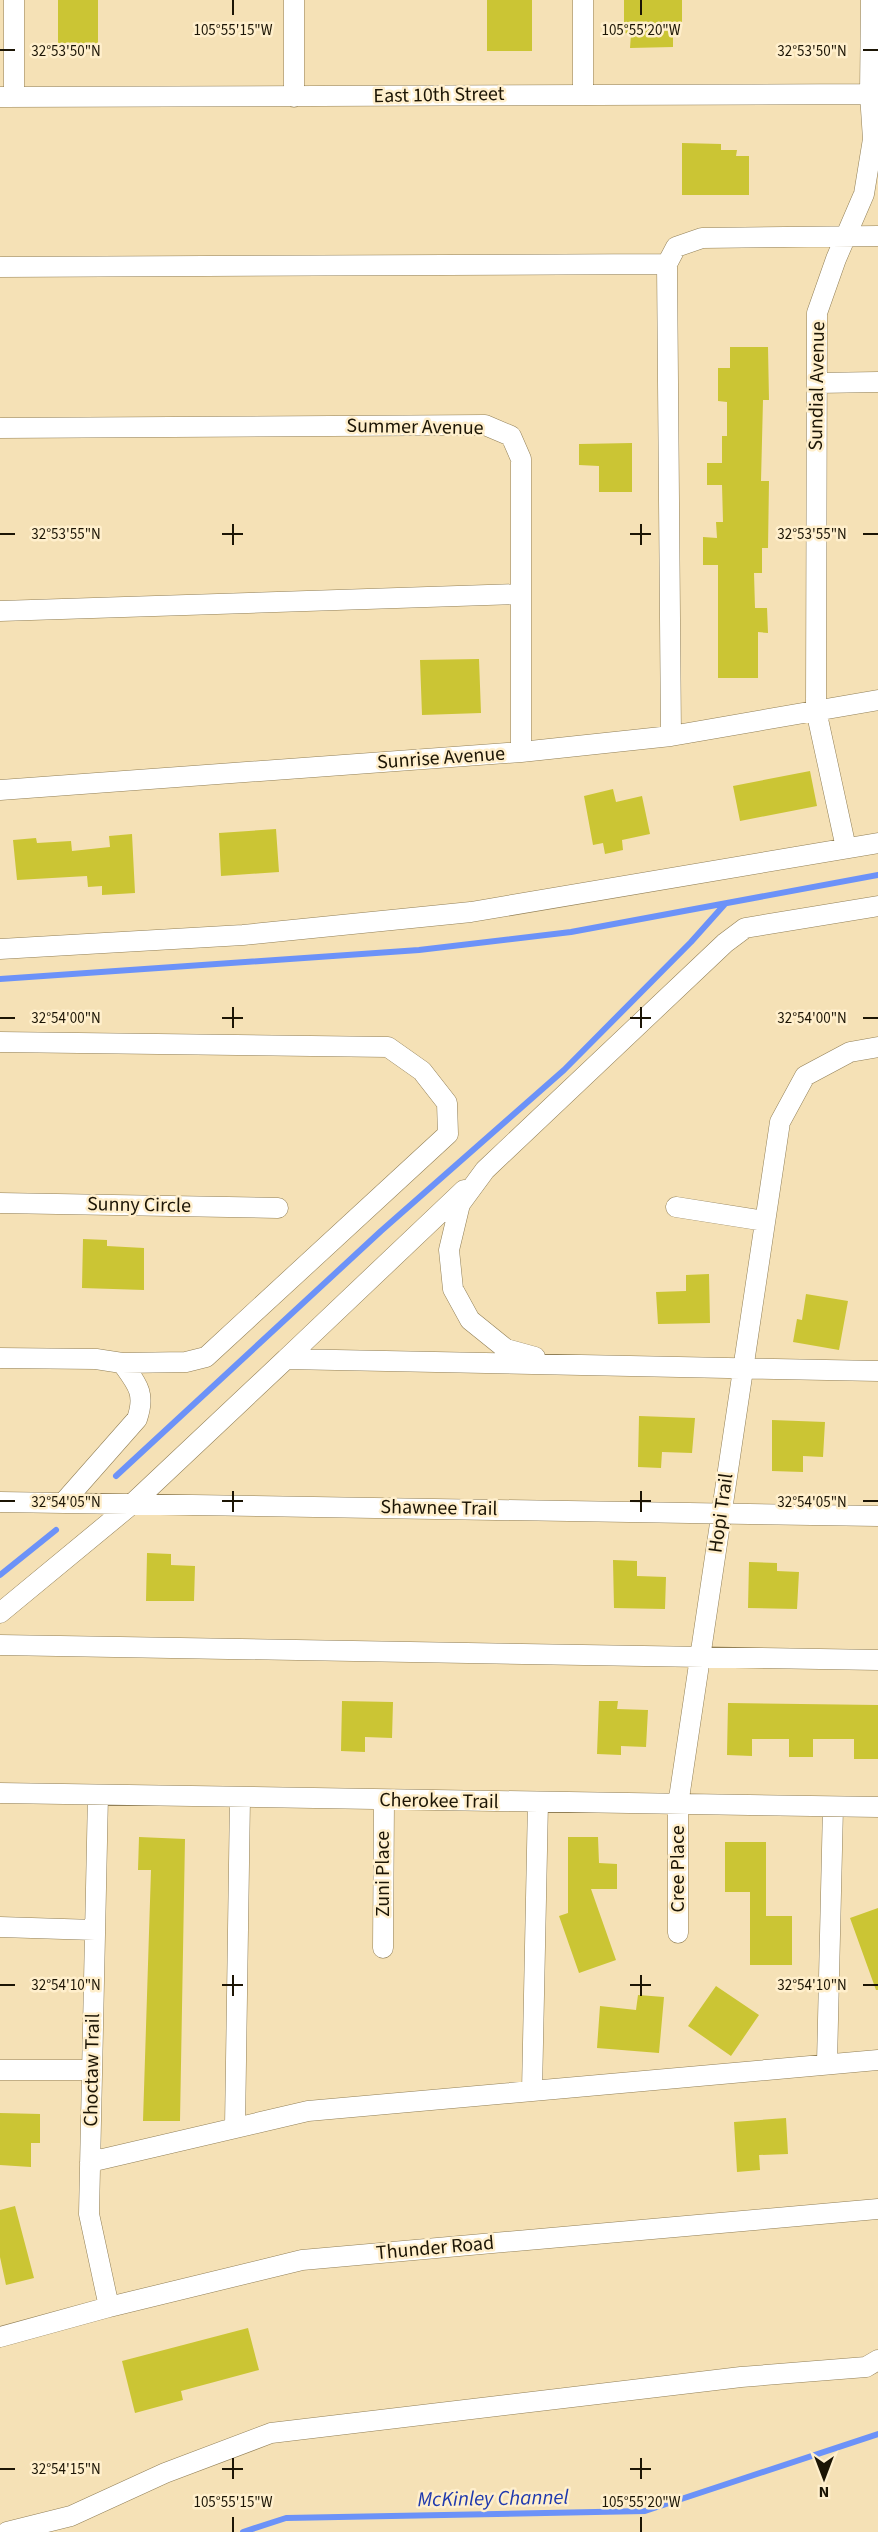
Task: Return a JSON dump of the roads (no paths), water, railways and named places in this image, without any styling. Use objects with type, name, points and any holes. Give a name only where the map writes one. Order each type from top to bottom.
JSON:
[{"type":"street","points":[[7,97],[14,0]]},
{"type":"street","points":[[294,0],[294,97]]},
{"type":"street","points":[[583,0],[583,94]]},
{"type":"street","name":"Sundial Avenue","points":[[846,848],[816,710],[818,313],[864,194],[873,139],[871,0]]},
{"type":"street","name":"East 10th Street","points":[[7,97],[874,94]]},
{"type":"street","points":[[670,736],[667,264],[676,247],[702,238],[878,236]]},
{"type":"street","points":[[0,267],[667,264]]},
{"type":"street","points":[[817,383],[878,382]]},
{"type":"street","name":"Summer Avenue","points":[[0,428],[485,425],[511,436],[521,459],[521,752]]},
{"type":"street","points":[[0,611],[520,594]]},
{"type":"street","name":"Sunrise Avenue","points":[[0,789],[521,752],[670,736],[878,700]]},
{"type":"street","points":[[0,949],[243,935],[471,912],[878,843]]},
{"type":"street","points":[[0,1613],[132,1504],[725,943],[745,928],[878,906]]},
{"type":"street","points":[[0,1042],[388,1047],[422,1071],[447,1104],[448,1134],[206,1357],[186,1362],[122,1363],[96,1359],[0,1358]]},
{"type":"street","name":"Hopi Trail","points":[[678,1805],[780,1122],[805,1076],[850,1052],[878,1047]]},
{"type":"street","points":[[486,1170],[460,1204],[449,1250],[453,1289],[470,1320],[506,1349],[563,1364]]},
{"type":"street","name":"Sunny Circle","points":[[0,1203],[278,1208]]},
{"type":"street","points":[[676,1207],[765,1221]]},
{"type":"street","points":[[286,1359],[878,1371]]},
{"type":"street","points":[[63,1503],[137,1419],[143,1403],[136,1383],[122,1363]]},
{"type":"street","name":"Shawnee Trail","points":[[0,1502],[878,1516]]},
{"type":"street","points":[[0,1645],[878,1660]]},
{"type":"street","name":"Cherokee Trail","points":[[0,1793],[878,1807]]},
{"type":"street","name":"Choctaw Trail","points":[[98,1796],[89,2214],[109,2307]]},
{"type":"street","points":[[236,2127],[240,1798]]},
{"type":"street","name":"Zuni Place","points":[[383,1948],[384,1800]]},
{"type":"street","points":[[532,2091],[538,1802]]},
{"type":"street","name":"Cree Place","points":[[678,1805],[678,1933]]},
{"type":"street","points":[[826,2063],[833,1807]]},
{"type":"street","points":[[0,1927],[95,1930]]},
{"type":"street","points":[[90,2163],[308,2111],[878,2060]]},
{"type":"street","points":[[0,2070],[91,2070]]},
{"type":"street","name":"Thunder Road","points":[[0,2337],[109,2307],[302,2260],[878,2209]]},
{"type":"street","points":[[7,2532],[71,2516],[165,2473],[271,2433],[741,2377],[866,2367],[878,2360]]},
{"type":"waterway","points":[[0,979],[419,950],[571,932],[878,875]]},
{"type":"waterway","points":[[116,1476],[381,1231],[564,1070],[691,942],[725,904]]},
{"type":"waterway","points":[[0,1575],[56,1530]]},
{"type":"waterway","name":"McKinley Channel","points":[[243,2532],[286,2518],[645,2511],[878,2434]]}]
